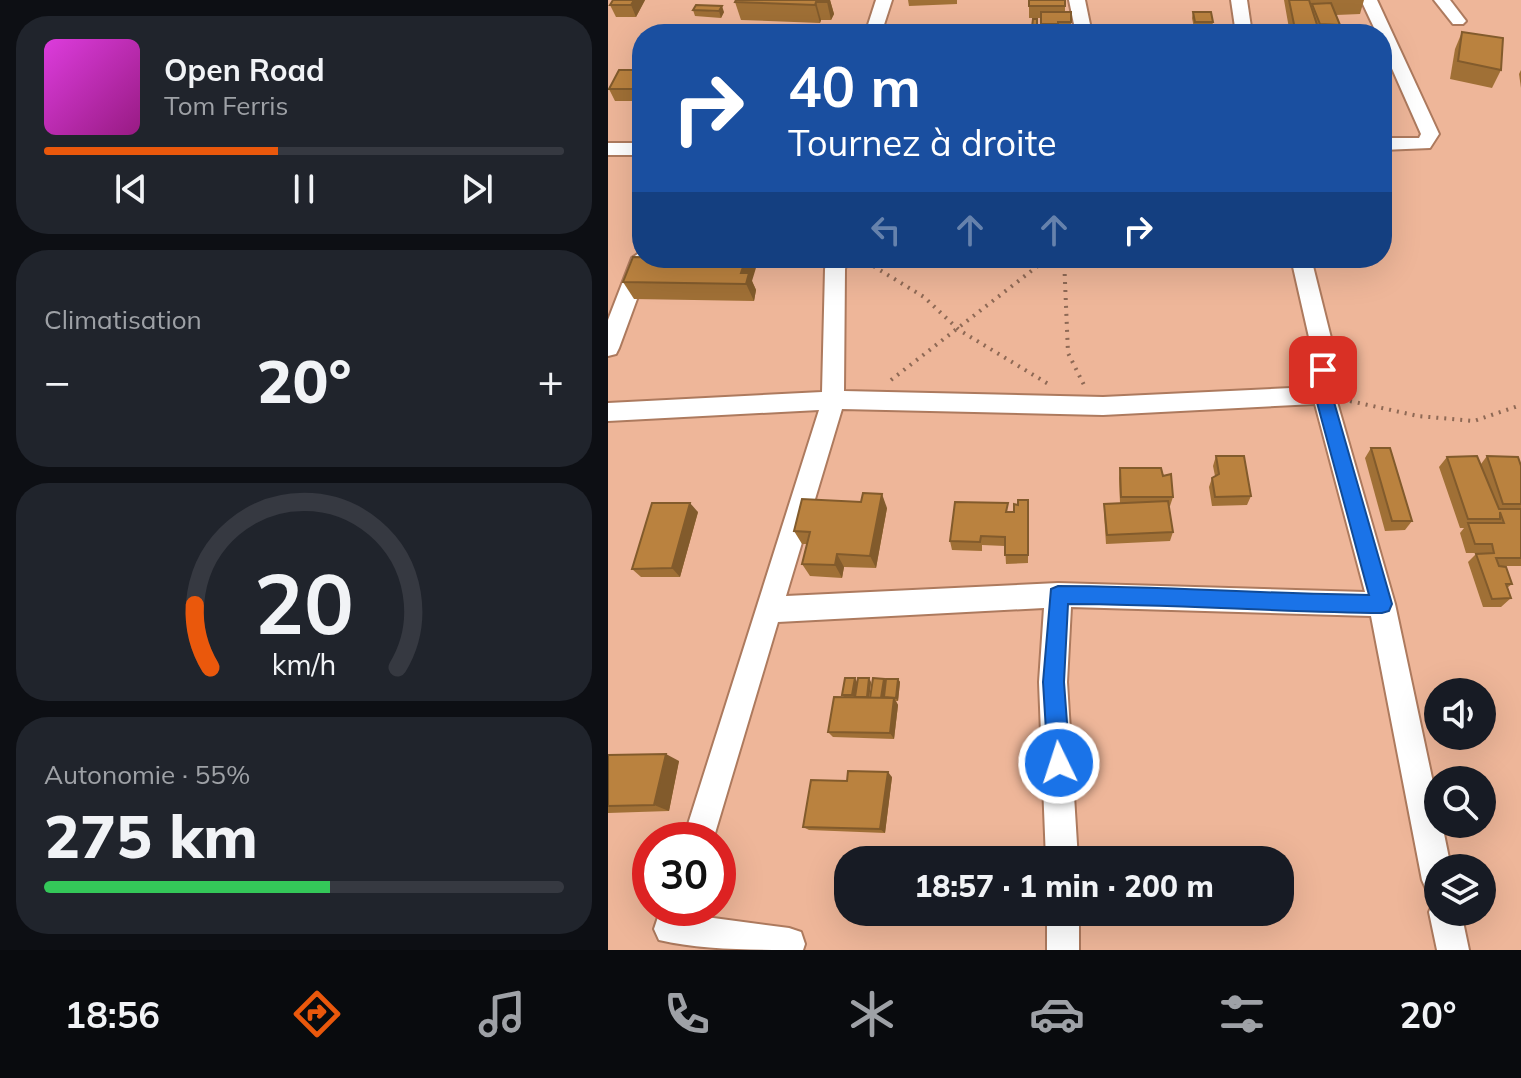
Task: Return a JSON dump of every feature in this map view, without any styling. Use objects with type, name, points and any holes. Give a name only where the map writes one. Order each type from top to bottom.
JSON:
[{"type":"street","points":[[876,24],[884,0]]},
{"type":"street","points":[[1077,0],[1082,24]]},
{"type":"street","points":[[1239,0],[1243,24]]},
{"type":"street","points":[[1369,0],[1380,24]]},
{"type":"street","points":[[1442,0],[1458,21]]},
{"type":"street","points":[[1392,51],[1430,134],[1424,144],[1392,144]]},
{"type":"street","points":[[608,149],[632,149]]},
{"type":"street","points":[[608,348],[638,268]]},
{"type":"street","points":[[703,822],[833,400],[835,268]]},
{"type":"street","points":[[1303,268],[1322,346],[1324,395],[1382,604],[1433,854]]},
{"type":"street","points":[[608,412],[833,400],[1078,406],[1324,395]]},
{"type":"street","points":[[767,610],[1058,595],[1382,604]]},
{"type":"street","points":[[1058,595],[1053,682],[1061,846]]},
{"type":"street","points":[[1063,926],[1063,950]]},
{"type":"street","points":[[1448,926],[1453,950]]},
{"type":"street","points":[[670,929],[789,944]]},
{"type":"path","points":[[876,268],[924,297],[959,330],[1041,377],[1078,406],[1085,386],[1068,353],[1064,268]]},
{"type":"path","points":[[863,401],[1036,268]]},
{"type":"path","points":[[1324,395],[1418,416],[1474,421],[1521,405]]},
{"type":"building","points":[[613,0],[634,0],[631,5],[610,5]]},
{"type":"building","points":[[736,0],[828,0],[816,2],[815,5]]},
{"type":"building","points":[[1029,0],[1065,0],[1065,6],[1029,6]]},
{"type":"building","points":[[1289,0],[1309,0],[1317,24],[1294,24]]},
{"type":"building","points":[[1331,3],[1340,24],[1320,24],[1312,4]]},
{"type":"building","points":[[696,5],[722,6],[719,11],[693,10]]},
{"type":"building","points":[[1041,12],[1071,12],[1071,22],[1041,24]]},
{"type":"building","points":[[1193,12],[1211,12],[1213,22],[1195,22]]},
{"type":"building","points":[[1462,32],[1503,38],[1501,70],[1458,61]]},
{"type":"building","points":[[619,70],[632,70],[632,89],[609,89]]},
{"type":"building","points":[[632,260],[632,268],[743,268],[741,273],[749,273],[746,284],[623,282]]},
{"type":"building","points":[[1371,448],[1390,448],[1412,521],[1392,521]]},
{"type":"building","points":[[1216,456],[1244,456],[1251,496],[1215,497],[1212,478],[1219,474]]},
{"type":"building","points":[[1477,456],[1499,509],[1521,509],[1521,558],[1496,558],[1499,566],[1506,567],[1512,584],[1506,584],[1511,598],[1492,599],[1476,554],[1494,553],[1492,544],[1475,544],[1468,523],[1504,523],[1500,512],[1500,519],[1468,519],[1447,457]]},
{"type":"building","points":[[1487,456],[1518,457],[1521,466],[1521,504],[1503,504]]},
{"type":"building","points":[[1120,468],[1161,468],[1163,476],[1171,474],[1173,497],[1121,497]]},
{"type":"building","points":[[863,493],[882,494],[870,556],[837,554],[835,565],[802,564],[810,532],[794,531],[802,499],[861,502]]},
{"type":"building","points":[[1018,500],[1028,500],[1028,555],[1005,555],[1005,537],[981,536],[980,542],[950,541],[955,502],[1008,503],[1006,512],[1014,512],[1014,504],[1018,505]]},
{"type":"building","points":[[1168,501],[1173,532],[1107,535],[1104,504]]},
{"type":"building","points":[[652,503],[690,503],[672,568],[632,569]]},
{"type":"building","points":[[845,678],[855,678],[852,695],[842,695]]},
{"type":"building","points":[[858,678],[869,678],[867,697],[855,697]]},
{"type":"building","points":[[873,678],[884,679],[881,698],[870,698]]},
{"type":"building","points":[[886,679],[898,679],[896,698],[884,697]]},
{"type":"building","points":[[834,697],[894,698],[890,733],[828,732]]},
{"type":"building","points":[[666,754],[654,805],[608,806],[608,755]]},
{"type":"building","points":[[848,771],[888,772],[880,829],[803,827],[811,780],[847,781]]},
{"type":"route","points":[[1059,763],[1053,682],[1058,595],[1382,604],[1324,395],[1323,370]]}]
